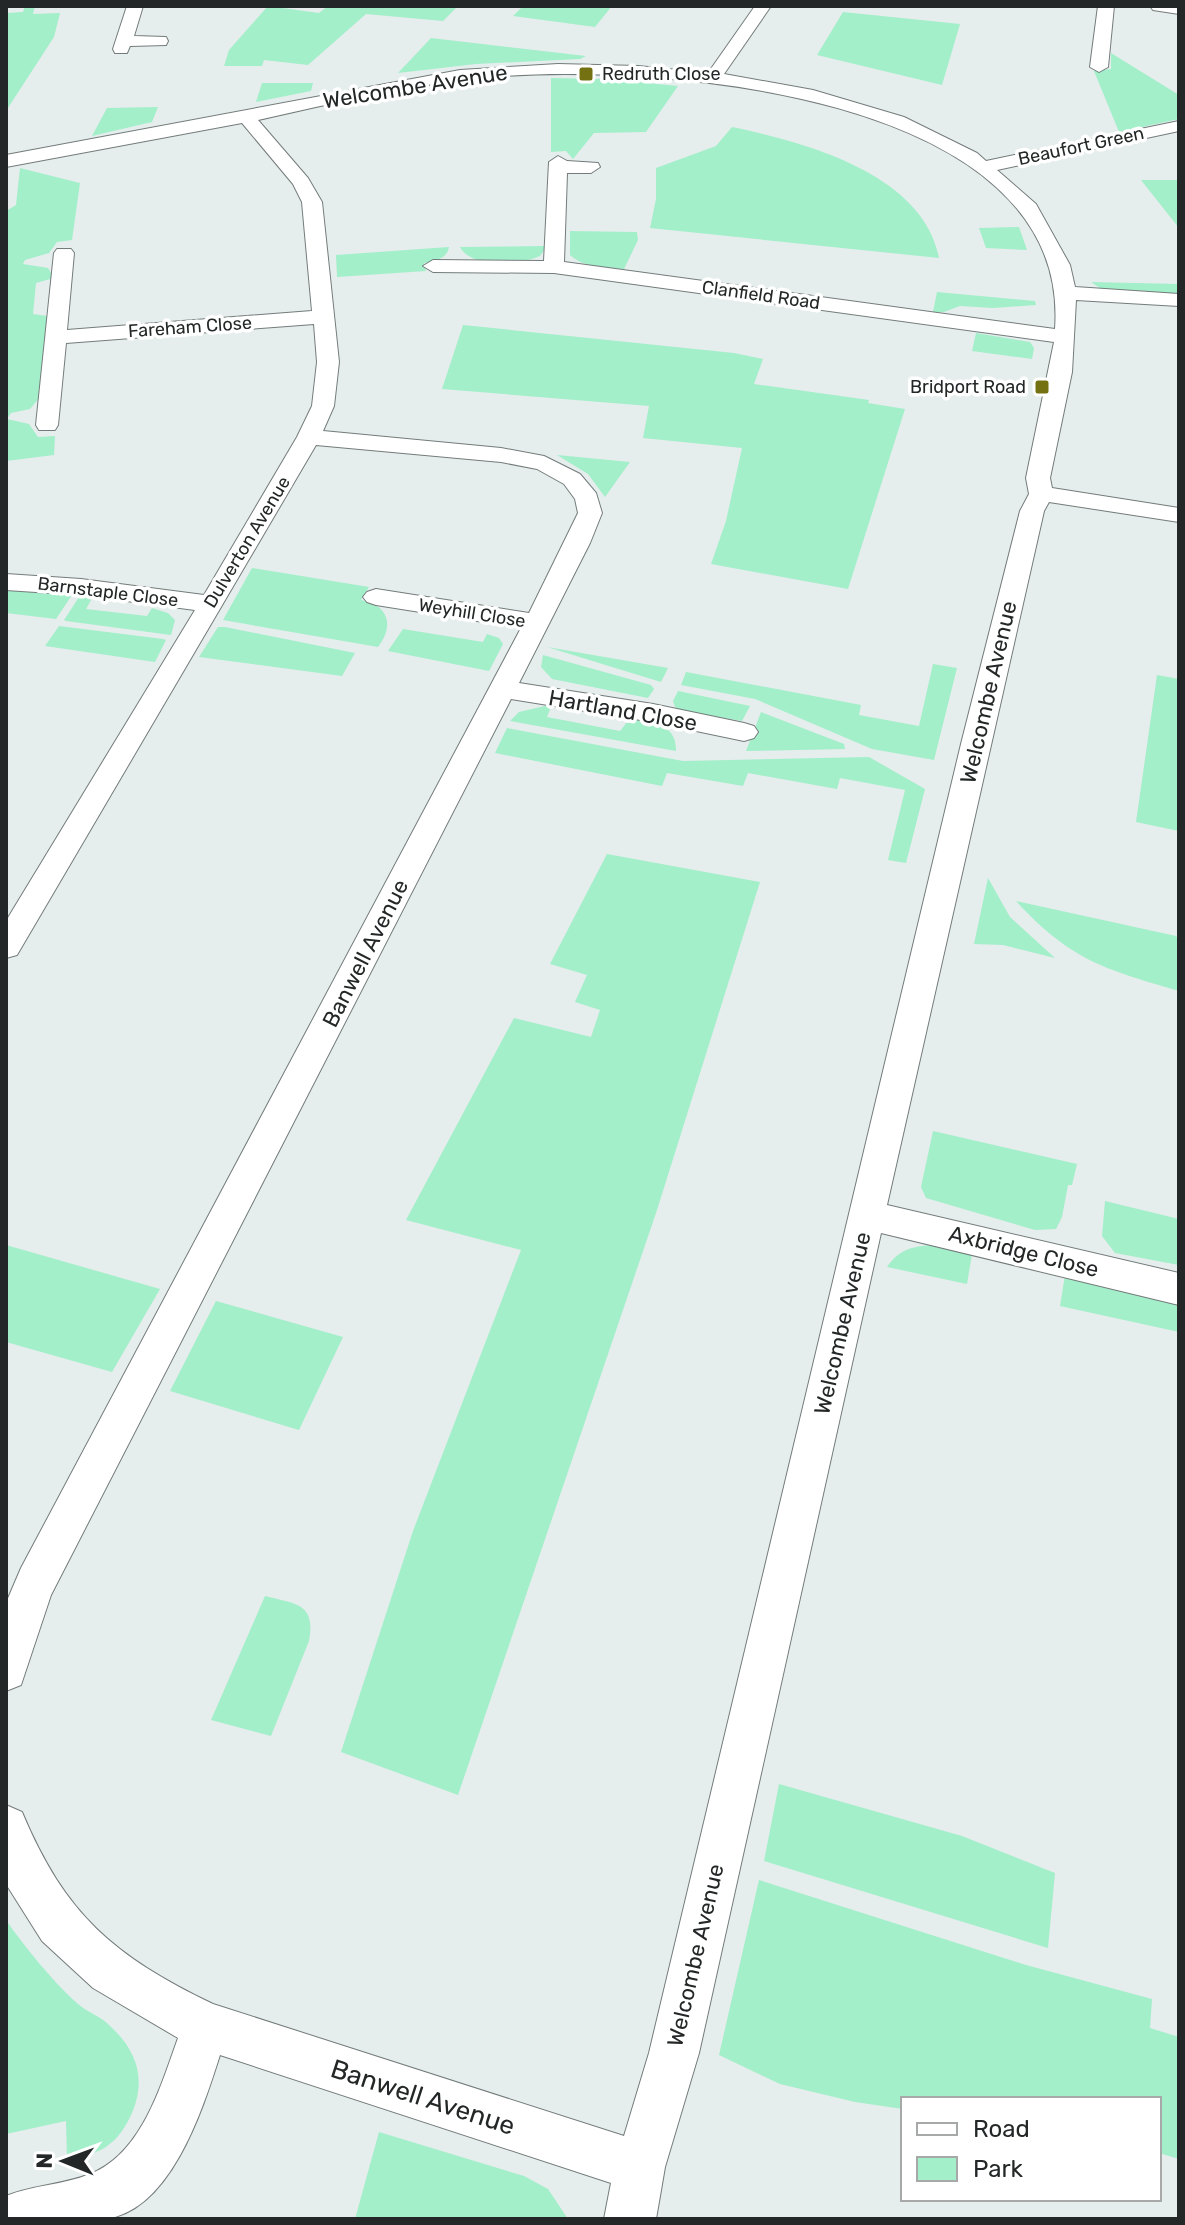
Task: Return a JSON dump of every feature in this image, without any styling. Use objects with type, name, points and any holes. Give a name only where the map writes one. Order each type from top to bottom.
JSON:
[{"type":"street","points":[[135,6],[123,45],[160,41]]},
{"type":"street","points":[[712,79],[763,6]]},
{"type":"street","points":[[1099,67],[1106,6]]},
{"type":"street","points":[[1160,6],[1179,8]]},
{"type":"street","name":"Welcombe Avenue","points":[[6,161],[76,145],[246,117],[420,82],[494,72],[601,69],[712,79],[793,92],[868,111],[930,135],[984,167],[1021,198],[1046,230],[1059,263],[1066,293],[1064,337],[1061,374],[1038,478],[1041,494],[1032,511],[978,730],[674,2053],[640,2167],[630,2219]]},
{"type":"street","name":"Dulverton Avenue","points":[[6,947],[309,437],[323,406],[328,373],[312,202],[301,182],[246,117]]},
{"type":"street","name":"Beaufort Green","points":[[984,167],[1179,126]]},
{"type":"street","points":[[554,267],[558,164],[591,167]]},
{"type":"street","points":[[47,425],[64,253]]},
{"type":"street","name":"Clanfield Road","points":[[433,266],[456,258],[554,267],[1064,337]]},
{"type":"street","points":[[1066,293],[1179,301]]},
{"type":"street","name":"Fareham Close","points":[[56,337],[324,317]]},
{"type":"street","name":"Banwell Avenue","points":[[6,1670],[21,1617],[36,1582],[231,1212],[590,513],[584,492],[572,479],[555,468],[532,460],[309,437]]},
{"type":"street","points":[[1041,494],[1179,515]]},
{"type":"street","name":"Barnstaple Close","points":[[6,582],[81,587],[210,604]]},
{"type":"street","name":"Weyhill Close","points":[[376,597],[404,611],[535,622]]},
{"type":"street","name":"Hartland Close","points":[[502,689],[653,713],[744,732]]},
{"type":"street","name":"Axbridge Close","points":[[868,1215],[1179,1289]]},
{"type":"street","name":"Banwell Avenue","points":[[6,1828],[35,1892],[60,1926],[112,1976],[153,2002],[206,2026],[640,2167]]},
{"type":"street","points":[[12,2219],[81,2202],[125,2183],[150,2155],[169,2124],[206,2026]]},
{"type":"green space","points":[[25,6],[35,6],[33,14],[60,13],[54,37],[6,111],[6,13],[23,12]]},
{"type":"green space","points":[[268,6],[319,13],[328,6],[458,6],[443,21],[366,14],[308,65],[264,60],[262,66],[224,66],[229,50]]},
{"type":"green space","points":[[523,6],[612,6],[595,27],[513,16]]},
{"type":"green space","points":[[843,12],[960,24],[942,85],[817,55]]},
{"type":"green space","points":[[431,38],[586,56],[580,59],[476,64],[398,73]]},
{"type":"green space","points":[[1111,53],[1179,95],[1179,119],[1119,132],[1094,71],[1111,69]]},
{"type":"green space","points":[[551,78],[607,79],[678,86],[646,132],[594,133],[573,159],[566,151],[551,152]]},
{"type":"green space","points":[[262,83],[313,83],[311,91],[256,102]]},
{"type":"green space","points":[[158,107],[152,122],[92,136],[107,108]]},
{"type":"green space","points":[[732,127],[824,153],[856,166],[885,183],[910,204],[928,229],[939,258],[650,228],[656,199],[656,168],[716,146]]},
{"type":"green space","points":[[20,168],[80,183],[72,240],[57,242],[49,253],[25,260],[23,264],[48,268],[54,278],[36,283],[33,314],[48,316],[40,397],[30,409],[11,413],[7,419],[29,424],[38,437],[55,436],[54,455],[6,461],[6,211],[16,205]]},
{"type":"green space","points":[[1141,180],[1179,180],[1179,228]]},
{"type":"green space","points":[[1019,227],[1027,250],[986,248],[979,228]]},
{"type":"green space","points":[[570,231],[637,232],[638,240],[624,269],[602,267],[588,265],[570,255]]},
{"type":"green space","points":[[547,246],[540,256],[509,263],[475,259],[460,247]]},
{"type":"green space","points":[[449,247],[443,257],[424,263],[426,271],[337,277],[336,255]]},
{"type":"green space","points":[[1091,282],[1179,284],[1179,294],[1100,288]]},
{"type":"green space","points":[[937,292],[1035,301],[1036,305],[993,308],[960,306],[933,312]]},
{"type":"green space","points":[[463,325],[734,353],[763,359],[754,384],[869,400],[868,403],[905,409],[848,589],[711,564],[726,521],[742,448],[643,438],[649,406],[442,389]]},
{"type":"green space","points":[[976,333],[1030,342],[1034,348],[1032,359],[972,351]]},
{"type":"green space","points":[[557,455],[630,462],[605,497],[588,474]]},
{"type":"green space","points":[[252,568],[369,587],[361,600],[383,611],[387,624],[383,639],[378,647],[223,620]]},
{"type":"green space","points":[[6,587],[74,592],[56,619],[6,613]]},
{"type":"green space","points":[[81,594],[94,595],[86,609],[147,616],[152,608],[168,613],[175,620],[171,635],[64,620]]},
{"type":"green space","points":[[59,626],[166,640],[155,662],[45,646]]},
{"type":"green space","points":[[218,627],[355,653],[342,676],[199,657]]},
{"type":"green space","points":[[403,629],[483,642],[487,634],[499,638],[503,644],[489,671],[388,651]]},
{"type":"green space","points":[[547,647],[668,668],[661,682]]},
{"type":"green space","points":[[543,655],[651,685],[654,689],[648,698],[552,679],[541,667]]},
{"type":"green space","points":[[933,664],[957,668],[934,760],[872,749],[755,699],[681,685],[686,672],[861,705],[859,715],[919,726]]},
{"type":"green space","points":[[1157,675],[1179,679],[1179,831],[1136,822]]},
{"type":"green space","points":[[678,691],[750,706],[742,721],[682,711],[675,707],[673,701]]},
{"type":"green space","points":[[551,707],[547,717],[620,731],[631,717],[655,722],[668,729],[676,751],[510,721],[519,712]]},
{"type":"green space","points":[[761,712],[844,744],[845,749],[746,751]]},
{"type":"green space","points":[[507,728],[683,761],[869,757],[925,789],[906,863],[888,860],[905,790],[840,778],[837,789],[748,773],[743,786],[667,773],[662,786],[495,753]]},
{"type":"green space","points":[[607,854],[760,882],[657,1210],[458,1795],[341,1752],[413,1531],[521,1250],[406,1220],[514,1018],[591,1037],[600,1010],[575,1002],[587,975],[550,964]]},
{"type":"green space","points":[[988,878],[1010,917],[1055,958],[1003,945],[974,944]]},
{"type":"green space","points":[[1016,901],[1176,936],[1179,939],[1179,991],[1090,960],[1054,937]]},
{"type":"green space","points":[[933,1131],[1077,1164],[1056,1229],[1035,1230],[926,1198],[921,1187]]},
{"type":"green space","points":[[1105,1201],[1179,1219],[1179,1265],[1115,1253],[1102,1236]]},
{"type":"green space","points":[[6,1245],[160,1289],[112,1372],[6,1342]]},
{"type":"green space","points":[[936,1245],[972,1254],[967,1284],[887,1267],[908,1249]]},
{"type":"green space","points":[[1065,1275],[1179,1301],[1179,1332],[1060,1306]]},
{"type":"green space","points":[[216,1301],[343,1337],[299,1430],[170,1391]]},
{"type":"green space","points":[[265,1596],[301,1607],[309,1619],[310,1628],[309,1641],[271,1736],[211,1720]]},
{"type":"green space","points":[[779,1784],[962,1836],[1055,1873],[1048,1948],[764,1861]]},
{"type":"green space","points":[[759,1880],[1026,1965],[1152,1999],[1150,2028],[1179,2037],[1179,2159],[1161,2154],[1161,2097],[901,2097],[901,2109],[855,2102],[780,2084],[719,2055]]},
{"type":"green space","points":[[6,1920],[59,1986],[82,2007],[109,2025],[134,2058],[139,2083],[134,2109],[116,2138],[94,2153],[67,2158],[66,2121],[6,2134]]},
{"type":"green space","points":[[379,2132],[524,2176],[548,2189],[568,2219],[355,2219]]},
{"type":"place","name":"Redruth Close","points":[[586,74]]},
{"type":"place","name":"Bridport Road","points":[[1042,387]]}]
